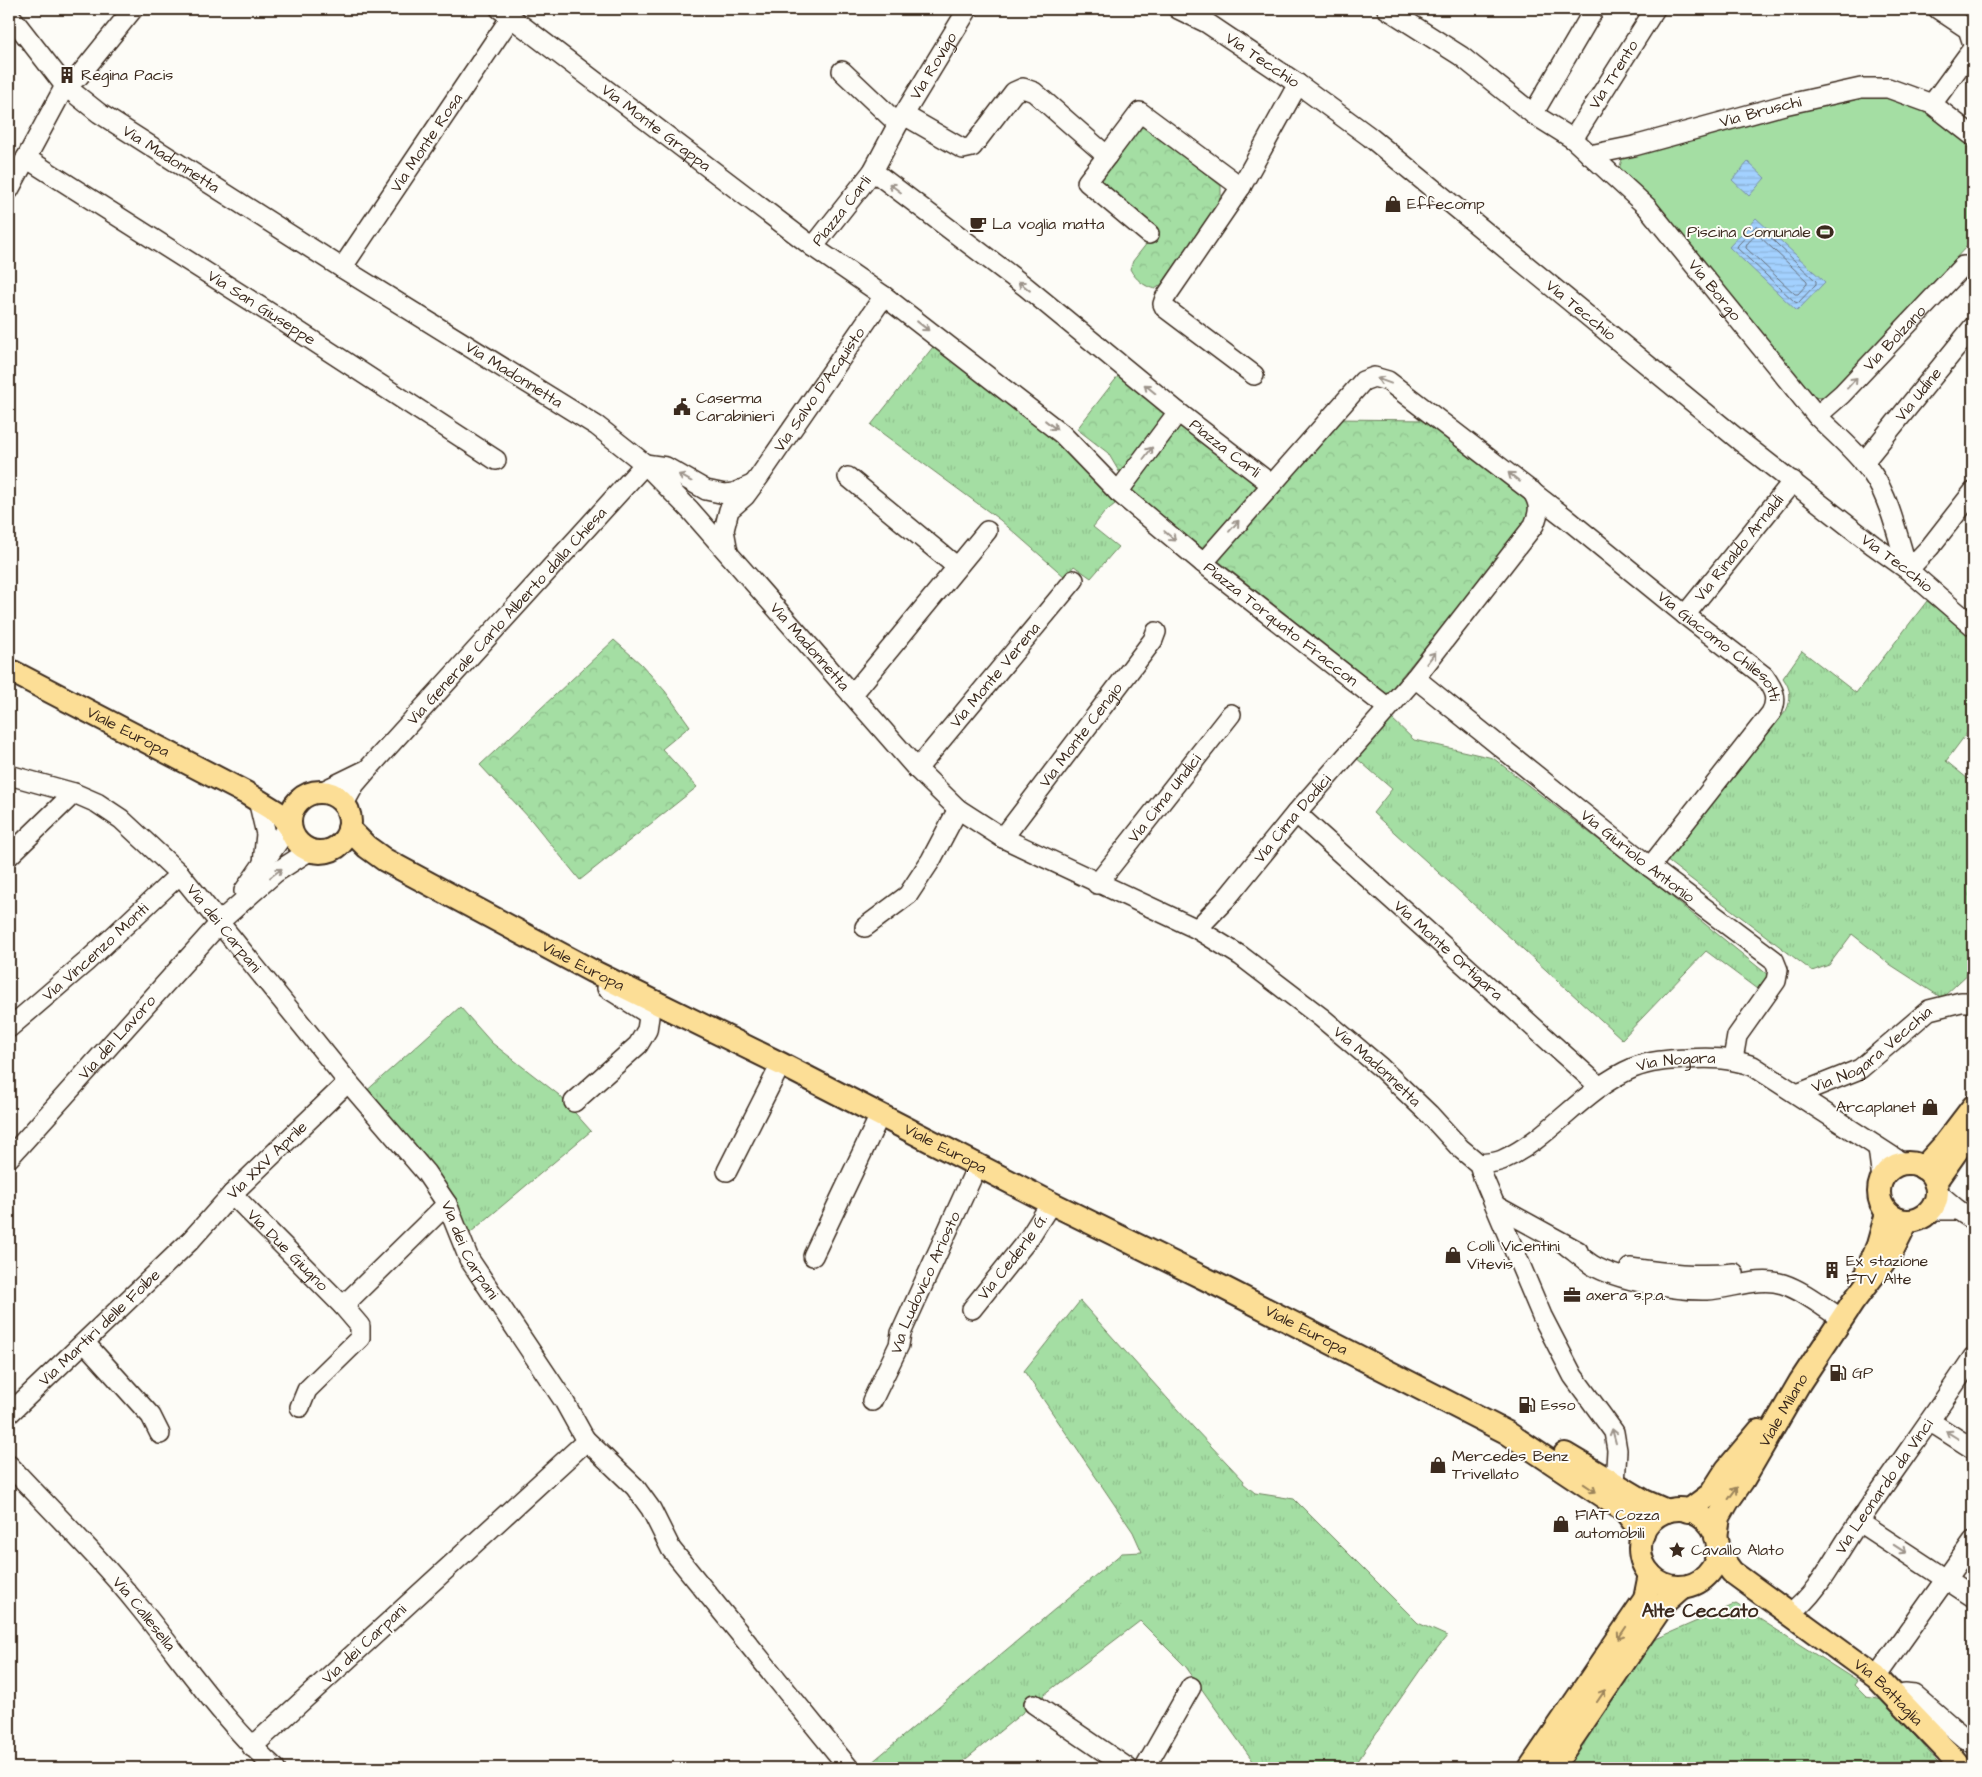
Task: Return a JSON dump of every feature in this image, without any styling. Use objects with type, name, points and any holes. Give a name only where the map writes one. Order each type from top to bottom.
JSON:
[{"type":"main road","name":"Viale Europa","points":[[9,670],[252,796],[280,814],[289,826]]},
{"type":"main road","name":"Viale Europa","points":[[252,796],[273,798],[313,793]]},
{"type":"main road","points":[[313,793],[338,798],[344,804],[348,812],[350,828],[342,842],[320,850],[296,841],[289,826],[292,808],[298,801],[313,793]]},
{"type":"main road","name":"Viale Europa","points":[[350,828],[367,847],[385,860],[592,971],[781,1064],[1051,1203],[1232,1292],[1506,1432],[1625,1511],[1643,1534]]},
{"type":"main road","name":"Viale Europa","points":[[320,850],[385,860]]},
{"type":"main road","points":[[1926,1183],[1895,1166],[1887,1172],[1879,1188],[1882,1206],[1897,1217],[1916,1220],[1926,1183],[1944,1146],[1973,1107]]},
{"type":"main road","points":[[1926,1183],[1973,1126]]},
{"type":"main road","points":[[1800,1382],[1848,1311],[1892,1251],[1897,1217]]},
{"type":"main road","name":"Viale Milano","points":[[1643,1534],[1652,1520],[1677,1511],[1711,1494],[1727,1469],[1800,1382]]},
{"type":"main road","name":"Viale Milano","points":[[1704,1578],[1713,1567],[1719,1517],[1743,1480],[1800,1382]]},
{"type":"main road","name":"Viale Europa","points":[[1506,1432],[1542,1440],[1644,1501],[1677,1511]]},
{"type":"main road","points":[[1677,1511],[1706,1520],[1717,1545]]},
{"type":"main road","points":[[1643,1534],[1640,1544],[1641,1555],[1650,1574],[1668,1586],[1682,1587],[1704,1578]]},
{"type":"main road","name":"Via Battaglia","points":[[1717,1545],[1732,1572],[1876,1677],[1896,1696],[1961,1768]]},
{"type":"main road","points":[[1530,1768],[1645,1599],[1650,1574]]},
{"type":"main road","name":"Via Battaglia","points":[[1704,1578],[1732,1581],[1799,1620]]},
{"type":"main road","points":[[1552,1768],[1665,1602],[1682,1587]]},
{"type":"street","points":[[9,190],[72,81],[133,9]]},
{"type":"street","name":"Via Rovigo","points":[[873,172],[901,120],[968,9]]},
{"type":"street","name":"Via Tecchio","points":[[1178,9],[1207,24],[1298,84],[1370,137],[1732,434],[1873,545],[1908,570],[1973,626]]},
{"type":"street","name":"Via Borgo","points":[[1386,9],[1461,56],[1533,114],[1572,139],[1647,207],[1816,416],[1874,476],[1884,496],[1908,570]]},
{"type":"street","name":"Via Trento","points":[[1572,139],[1655,9]]},
{"type":"street","points":[[1938,9],[1968,29],[1973,44]]},
{"type":"street","name":"Via Monte Grappa","points":[[506,13],[813,248]]},
{"type":"street","name":"Via Monte Rosa","points":[[342,268],[506,13]]},
{"type":"street","points":[[1533,114],[1592,13]]},
{"type":"street","name":"Via Madonnetta","points":[[9,14],[72,81],[99,113],[342,268],[597,426],[644,464],[690,510],[917,769],[958,809],[1002,838],[1097,884],[1197,929],[1241,956],[1322,1018],[1380,1066],[1429,1114],[1460,1148],[1479,1164],[1542,1316],[1573,1376],[1614,1432],[1617,1450],[1615,1484]]},
{"type":"street","points":[[1932,104],[1973,48]]},
{"type":"street","points":[[842,71],[901,120],[963,149],[972,147],[1014,92],[1023,88],[1034,92],[1107,156]]},
{"type":"street","points":[[1254,375],[1165,308],[1164,304],[1165,298],[1240,187],[1298,84]]},
{"type":"street","name":"Via Bruschi","points":[[1590,155],[1634,146],[1784,105],[1861,88],[1888,88],[1932,104],[1973,136]]},
{"type":"street","points":[[1148,234],[1087,182],[1140,112],[1240,187]]},
{"type":"street","name":"Via San Giuseppe","points":[[26,158],[496,460]]},
{"type":"street","name":"Piazza Carli","points":[[1203,563],[1118,492],[1062,434],[884,296],[813,248],[873,172],[1026,286],[1178,412],[1271,484]]},
{"type":"street","name":"Via Bolzano","points":[[1816,416],[1842,394],[1963,266],[1973,266]]},
{"type":"street","name":"Via Salvo D'Acquisto","points":[[690,510],[714,512],[727,502],[734,493],[754,484],[884,296]]},
{"type":"street","name":"Via Udine","points":[[1863,463],[1973,327]]},
{"type":"street","name":"Piazza Torquato Fraccon","points":[[1388,708],[1203,563],[1363,381],[1374,377],[1388,381],[1566,518]]},
{"type":"street","name":"Piazza Carli","points":[[1118,492],[1178,412]]},
{"type":"street","points":[[644,464],[666,468],[727,502],[724,530],[728,553]]},
{"type":"street","name":"Via Generale Carlo Alberto dalla Chiesa","points":[[344,804],[355,784],[367,770],[644,464]]},
{"type":"street","points":[[848,477],[956,566]]},
{"type":"street","name":"Via Rinaldo Arnaldi","points":[[1685,615],[1793,481]]},
{"type":"street","points":[[1388,708],[1415,678],[1534,525],[1539,514],[1539,506],[1532,491]]},
{"type":"street","points":[[1908,570],[1930,547],[1973,492]]},
{"type":"street","points":[[1534,525],[1552,516],[1566,518]]},
{"type":"street","name":"Via Giacomo Chilesotti","points":[[1566,518],[1685,615],[1764,676],[1772,687],[1776,699],[1771,713],[1650,867]]},
{"type":"street","points":[[852,695],[956,566],[987,531]]},
{"type":"street","name":"Via Monte Verena","points":[[917,769],[1074,580]]},
{"type":"street","name":"Via Monte Cengio","points":[[1002,838],[1153,640],[1156,632]]},
{"type":"street","name":"Via Giuriolo Antonio","points":[[1415,678],[1650,867],[1774,960],[1778,970],[1776,981],[1737,1036],[1733,1059]]},
{"type":"street","name":"Via Cima Dodici","points":[[1197,929],[1226,899],[1296,813],[1388,708]]},
{"type":"street","name":"Via Cima Undici","points":[[1097,884],[1231,714]]},
{"type":"street","name":"Via Generale Carlo Alberto dalla Chiesa","points":[[313,793],[367,770]]},
{"type":"street","name":"Via dei Carpani","points":[[9,775],[74,793],[97,803],[121,820],[180,874],[222,920],[348,1082],[426,1173],[447,1204],[469,1259],[564,1401],[585,1438],[582,1446],[252,1747]]},
{"type":"street","points":[[9,856],[74,793]]},
{"type":"street","points":[[252,796],[266,834],[262,864]]},
{"type":"street","points":[[865,927],[908,895],[931,860],[958,809]]},
{"type":"street","name":"Via Monte Ortigara","points":[[1296,813],[1600,1087]]},
{"type":"street","name":"Via del Lavoro","points":[[9,1158],[222,920],[289,826]]},
{"type":"street","name":"Via del Lavoro","points":[[222,920],[275,873],[320,850]]},
{"type":"street","name":"Via Vincenzo Monti","points":[[9,1028],[86,962],[180,874]]},
{"type":"street","points":[[574,1102],[638,1045],[647,1030],[648,1017],[645,1012],[596,980],[592,971]]},
{"type":"street","name":"Via Nogara Vecchia","points":[[1797,1094],[1860,1070],[1929,1010],[1961,1002],[1973,1002]]},
{"type":"street","name":"Via Nogara","points":[[1479,1164],[1500,1161],[1542,1135],[1600,1087],[1633,1068],[1659,1061],[1696,1058],[1733,1059],[1753,1066],[1797,1094],[1878,1148],[1926,1183]]},
{"type":"street","points":[[727,1171],[781,1064]]},
{"type":"street","name":"Via XXV Aprile","points":[[190,1241],[232,1194],[348,1082]]},
{"type":"street","points":[[813,1256],[880,1115]]},
{"type":"street","points":[[1878,1148],[1882,1179]]},
{"type":"street","name":"Via Ludovico Ariosto","points":[[872,1401],[899,1345],[901,1333],[978,1164]]},
{"type":"street","points":[[1926,1183],[1966,1215]]},
{"type":"street","name":"Via Due Giugno","points":[[232,1194],[343,1306],[360,1326],[360,1338],[307,1390],[300,1407]]},
{"type":"street","name":"Via Cederle G.","points":[[972,1309],[1029,1238],[1051,1203]]},
{"type":"street","points":[[343,1306],[447,1204]]},
{"type":"street","points":[[1496,1206],[1612,1274],[1664,1287],[1707,1290],[1759,1282],[1782,1283],[1809,1297],[1848,1311]]},
{"type":"street","name":"Via Martiri delle Foibe","points":[[9,1414],[190,1241]]},
{"type":"street","points":[[1567,1246],[1614,1265],[1670,1273],[1710,1276],[1767,1270]]},
{"type":"street","points":[[85,1343],[151,1416],[160,1434]]},
{"type":"street","name":"Via Leonardo da Vinci","points":[[1799,1620],[1802,1606],[1973,1357]]},
{"type":"street","points":[[1930,1422],[1973,1449]]},
{"type":"street","points":[[585,1438],[635,1487],[651,1510],[671,1549],[850,1768]]},
{"type":"street","name":"Via Callesella","points":[[9,1465],[107,1568],[141,1608],[202,1688],[252,1747],[275,1768]]},
{"type":"street","points":[[1859,1522],[1973,1597]]},
{"type":"street","points":[[1876,1677],[1973,1541]]},
{"type":"street","points":[[1145,1768],[1191,1687]]},
{"type":"street","points":[[1896,1696],[1904,1694],[1915,1696],[1970,1736]]},
{"type":"street","points":[[1034,1704],[1128,1768]]},
{"type":"green space","name":"Piscina Comunale","points":[[1863,94],[1894,96],[1946,123],[1973,144],[1973,253],[1966,247],[1833,391],[1820,398],[1805,396],[1618,173],[1623,156]]},
{"type":"green space","points":[[1138,120],[1221,186],[1221,196],[1214,209],[1161,285],[1155,289],[1141,282],[1130,269],[1133,261],[1155,233],[1095,184]]},
{"type":"green space","points":[[933,347],[1060,442],[1084,465],[1115,504],[1104,513],[1093,527],[1118,547],[1091,578],[1074,566],[1065,577],[1000,520],[871,425]]},
{"type":"green space","points":[[1119,375],[1272,494],[1336,419],[1428,420],[1530,502],[1532,518],[1387,694],[1131,492],[1108,453],[1077,429]]},
{"type":"green space","points":[[1927,601],[1973,636],[1973,725],[1946,761],[1973,783],[1973,969],[1942,998],[1891,965],[1852,934],[1829,965],[1812,971],[1666,860],[1786,711],[1790,694],[1783,678],[1802,651],[1856,693]]},
{"type":"green space","points":[[614,640],[641,664],[665,691],[690,726],[662,749],[697,787],[580,880],[532,821],[480,765]]},
{"type":"green space","points":[[1389,716],[1414,740],[1493,758],[1653,882],[1768,975],[1757,989],[1706,951],[1622,1039],[1373,813],[1392,789],[1355,757]]},
{"type":"green space","points":[[460,1007],[492,1043],[559,1095],[591,1131],[464,1238],[363,1094]]},
{"type":"green space","points":[[1080,1301],[1244,1481],[1243,1483],[1255,1493],[1294,1499],[1418,1623],[1447,1636],[1423,1666],[1352,1768],[1258,1768],[1186,1667],[1140,1621],[1055,1686],[955,1768],[865,1768],[1122,1553],[1142,1552],[1133,1532],[1024,1371]]},
{"type":"green space","points":[[1736,1604],[1857,1681],[1854,1685],[1866,1697],[1884,1700],[1943,1768],[1564,1768],[1649,1642]]},
{"type":"water","points":[[1748,162],[1765,178],[1749,196],[1732,180]]},
{"type":"water","points":[[1756,218],[1825,282],[1797,311],[1729,247]]},
{"type":"place","name":"Regina Pacis","points":[[67,75]]},
{"type":"place","name":"Effecomp","points":[[1393,204]]},
{"type":"place","name":"La voglia matta","points":[[978,224]]},
{"type":"place","name":"Piscina Comunale","points":[[1825,232]]},
{"type":"place","name":"Caserma Carabinieri","points":[[682,407]]},
{"type":"place","name":"Arcaplanet","points":[[1930,1107]]},
{"type":"place","name":"Colli Vicentini Vitevis","points":[[1453,1255]]},
{"type":"place","name":"Ex stazione FTV Alte","points":[[1832,1270]]},
{"type":"place","name":"axera s.p.a.","points":[[1572,1295]]},
{"type":"place","name":"GP","points":[[1838,1373]]},
{"type":"place","name":"Esso","points":[[1527,1405]]},
{"type":"place","name":"Mercedes Benz Trivellato","points":[[1438,1465]]},
{"type":"place","name":"FIAT Cozza automobili","points":[[1561,1524]]},
{"type":"place","name":"Cavallo Alato","points":[[1677,1550]]},
{"type":"district","name":"Alte Ceccato","points":[[1700,1611]]}]
